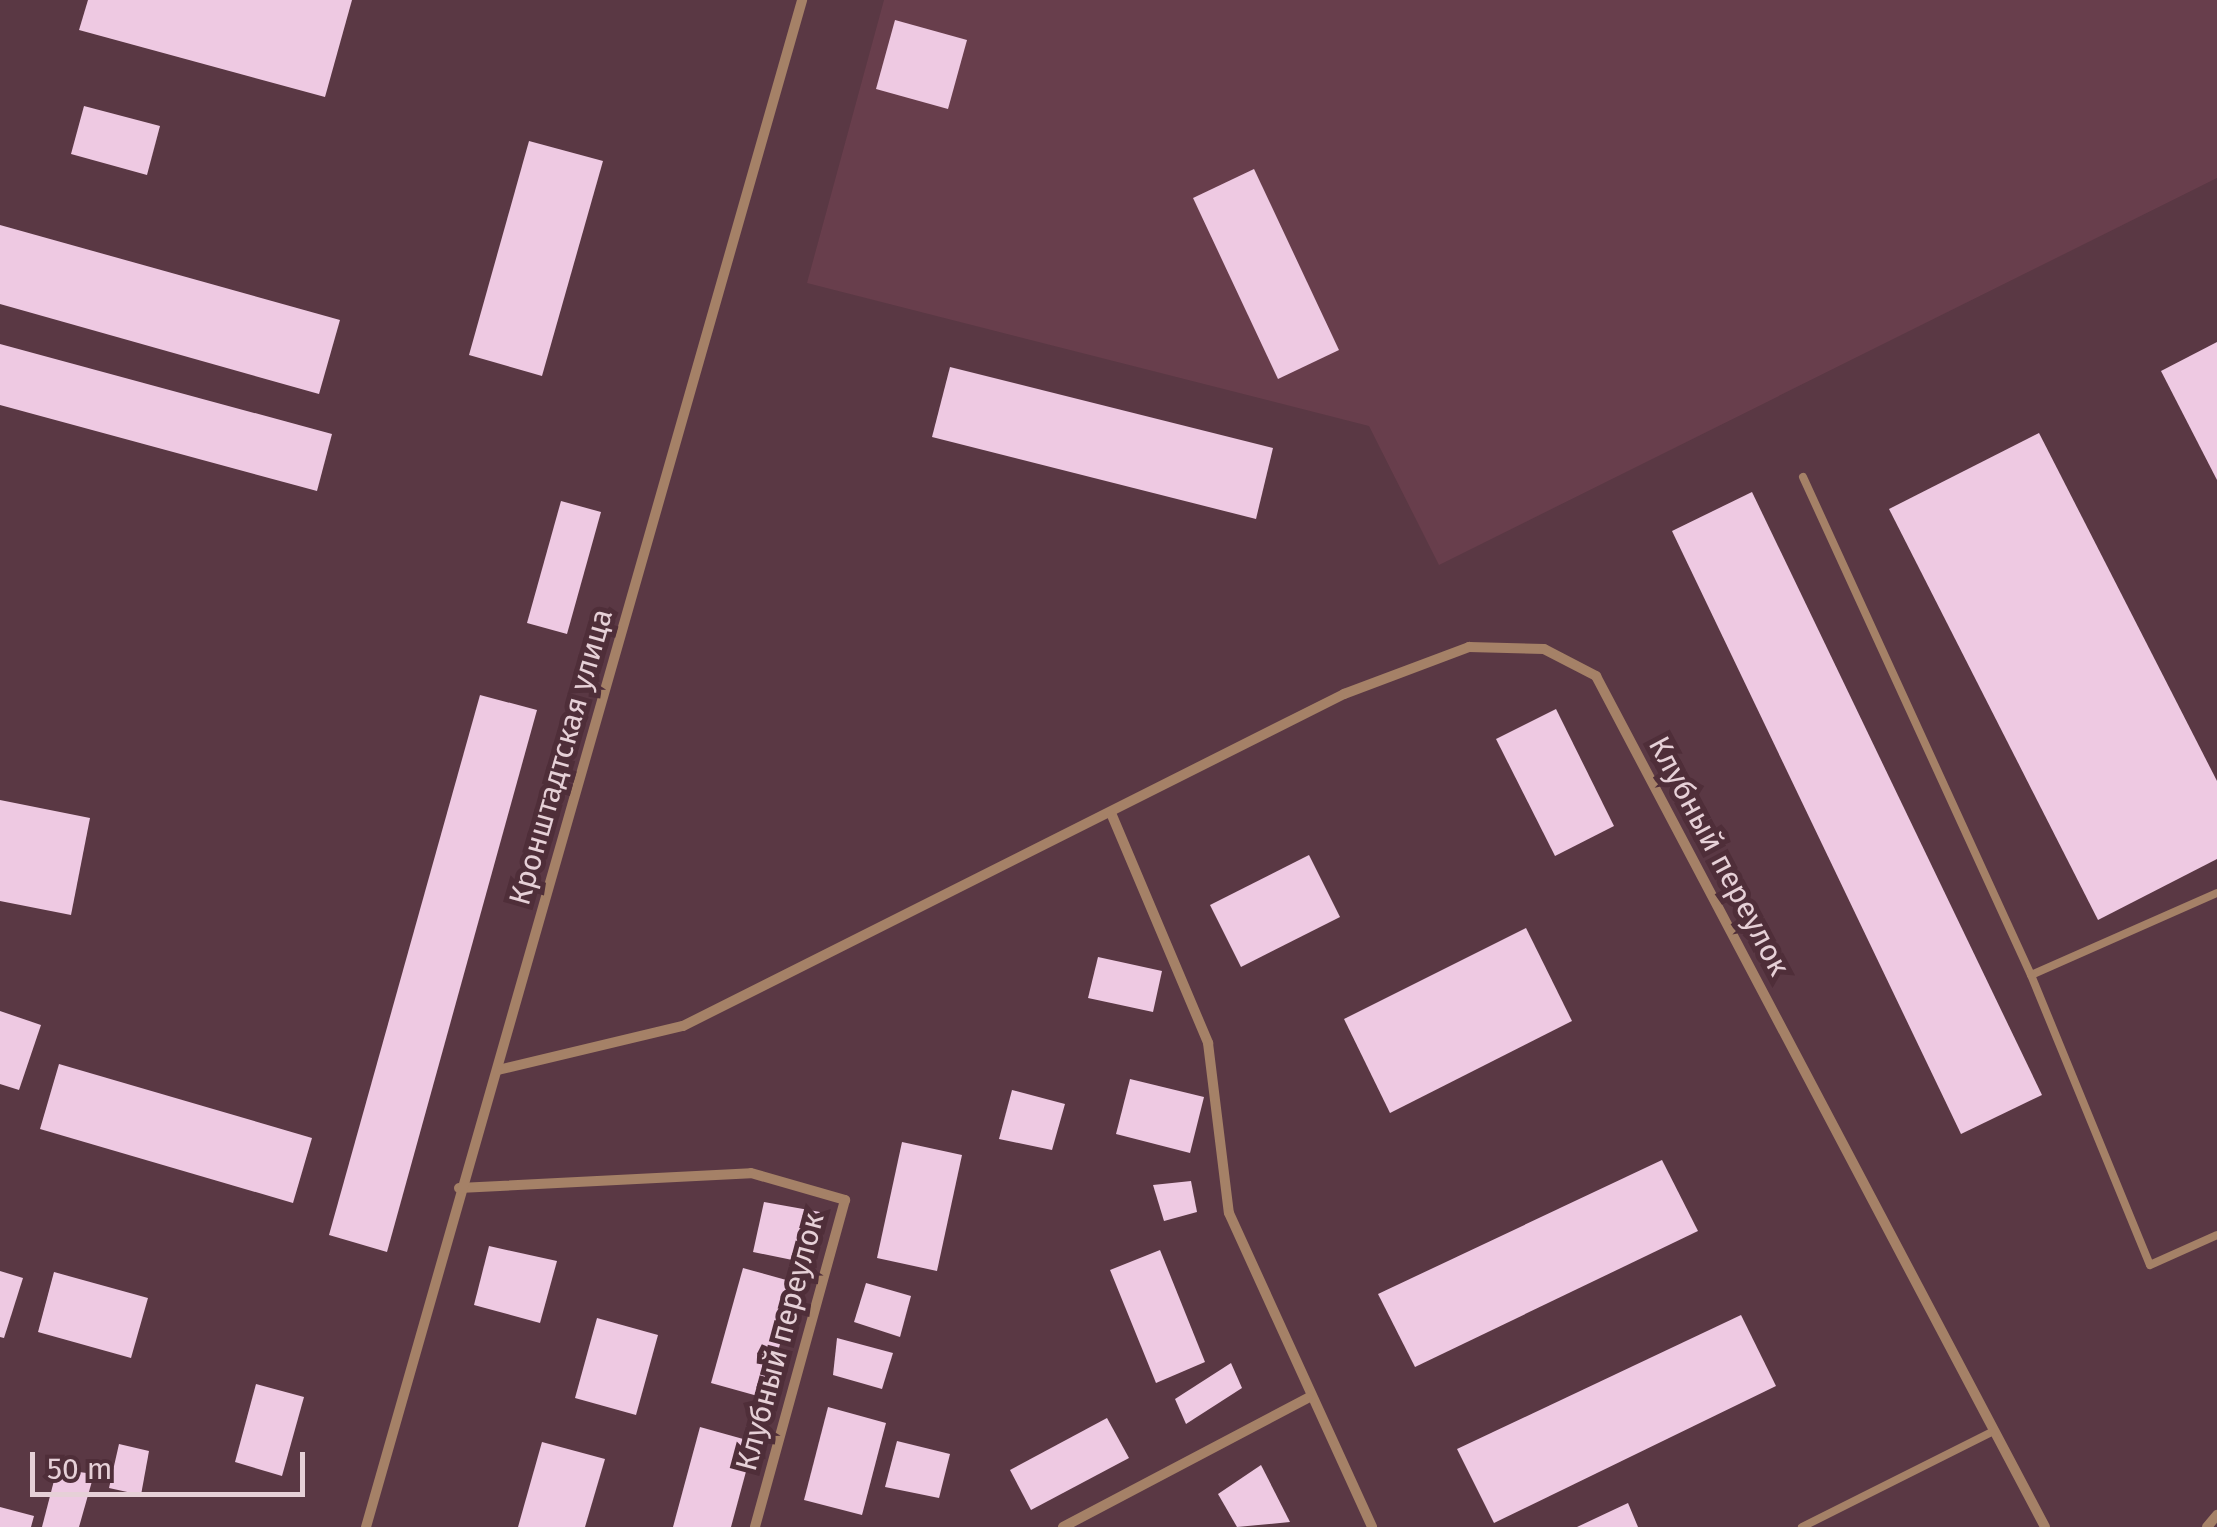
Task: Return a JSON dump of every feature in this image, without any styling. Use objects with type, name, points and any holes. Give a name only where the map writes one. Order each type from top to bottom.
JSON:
[{"type":"street","name":"Кронштадтская улица","points":[[366,1527],[459,1188],[498,1070],[802,0]]},
{"type":"street","name":"Клубный переулок","points":[[498,1070],[682,1026],[1344,694],[1469,647],[1544,649],[1596,676],[2044,1527]]},
{"type":"street","points":[[1112,813],[1208,1044],[1230,1213],[1308,1398],[1372,1527]]},
{"type":"street","name":"Клубный переулок","points":[[459,1188],[751,1173],[845,1200],[756,1527]]},
{"type":"street","points":[[1064,1527],[1308,1398]]},
{"type":"street","points":[[2207,1527],[2217,1516]]},
{"type":"lane","points":[[1802,476],[2031,975],[2150,1265],[2217,1235]]},
{"type":"lane","points":[[2031,975],[2217,893]]},
{"type":"lane","points":[[1802,1527],[1994,1431]]},
{"type":"shaded area","points":[[884,0],[2217,0],[2217,178],[1439,565],[1369,426],[807,283]]},
{"type":"building","points":[[88,0],[352,0],[325,97],[79,30]]},
{"type":"building","points":[[895,20],[967,40],[948,109],[876,89]]},
{"type":"building","points":[[84,106],[160,126],[147,175],[71,154]]},
{"type":"building","points":[[529,141],[603,161],[542,376],[469,355]]},
{"type":"building","points":[[1254,169],[1339,350],[1278,379],[1193,198]]},
{"type":"building","points":[[0,225],[340,320],[319,394],[0,304]]},
{"type":"building","points":[[2217,342],[2217,480],[2161,371]]},
{"type":"building","points":[[0,344],[332,434],[317,491],[0,405]]},
{"type":"building","points":[[950,367],[1273,448],[1256,519],[932,437]]},
{"type":"building","points":[[2039,433],[2217,781],[2217,859],[2098,920],[1889,509]]},
{"type":"building","points":[[1752,492],[2042,1095],[1961,1134],[1672,531]]},
{"type":"building","points":[[561,501],[601,512],[567,634],[527,623]]},
{"type":"building","points":[[480,695],[537,710],[387,1252],[329,1235]]},
{"type":"building","points":[[1556,709],[1614,826],[1555,856],[1496,739]]},
{"type":"building","points":[[0,800],[90,818],[71,915],[0,901]]},
{"type":"building","points":[[1309,855],[1340,917],[1241,967],[1210,905]]},
{"type":"building","points":[[1526,928],[1572,1021],[1390,1113],[1344,1019]]},
{"type":"building","points":[[1098,957],[1162,971],[1153,1012],[1088,998]]},
{"type":"building","points":[[0,1011],[41,1025],[19,1090],[0,1084]]},
{"type":"building","points":[[59,1064],[312,1138],[293,1203],[40,1129]]},
{"type":"building","points":[[1130,1079],[1204,1097],[1190,1153],[1116,1134]]},
{"type":"building","points":[[1012,1090],[1065,1104],[1052,1150],[999,1139]]},
{"type":"building","points":[[902,1142],[962,1155],[937,1271],[877,1258]]},
{"type":"building","points":[[1662,1160],[1698,1231],[1415,1367],[1378,1294]]},
{"type":"building","points":[[1191,1181],[1197,1212],[1164,1221],[1153,1185]]},
{"type":"building","points":[[764,1202],[820,1212],[807,1263],[753,1252]]},
{"type":"building","points":[[489,1246],[557,1261],[540,1323],[474,1305]]},
{"type":"building","points":[[1160,1250],[1205,1362],[1156,1383],[1110,1270]]},
{"type":"building","points":[[743,1268],[797,1283],[765,1398],[711,1383]]},
{"type":"building","points":[[0,1271],[23,1278],[4,1338],[0,1337]]},
{"type":"building","points":[[54,1272],[148,1298],[131,1358],[38,1332]]},
{"type":"building","points":[[866,1283],[911,1296],[900,1337],[854,1322]]},
{"type":"building","points":[[1741,1315],[1776,1386],[1494,1523],[1457,1449]]},
{"type":"building","points":[[597,1318],[658,1335],[636,1415],[575,1398]]},
{"type":"building","points":[[837,1338],[893,1353],[882,1389],[833,1375]]},
{"type":"building","points":[[1231,1363],[1242,1388],[1186,1424],[1175,1399]]},
{"type":"building","points":[[256,1384],[304,1397],[282,1476],[235,1462]]},
{"type":"building","points":[[828,1407],[886,1423],[862,1515],[804,1500]]},
{"type":"building","points":[[1107,1418],[1129,1458],[1031,1510],[1010,1470]]},
{"type":"building","points":[[700,1427],[754,1442],[731,1527],[673,1527]]},
{"type":"building","points":[[897,1441],[950,1454],[939,1498],[885,1487]]},
{"type":"building","points":[[542,1442],[605,1459],[585,1527],[518,1527]]},
{"type":"building","points":[[119,1444],[149,1451],[141,1495],[109,1488]]},
{"type":"building","points":[[1261,1465],[1290,1522],[1237,1527],[1218,1494]]},
{"type":"building","points":[[57,1469],[94,1474],[79,1527],[42,1527]]},
{"type":"building","points":[[1628,1503],[1638,1527],[1577,1527]]},
{"type":"building","points":[[0,1507],[34,1516],[31,1527],[0,1527]]}]
